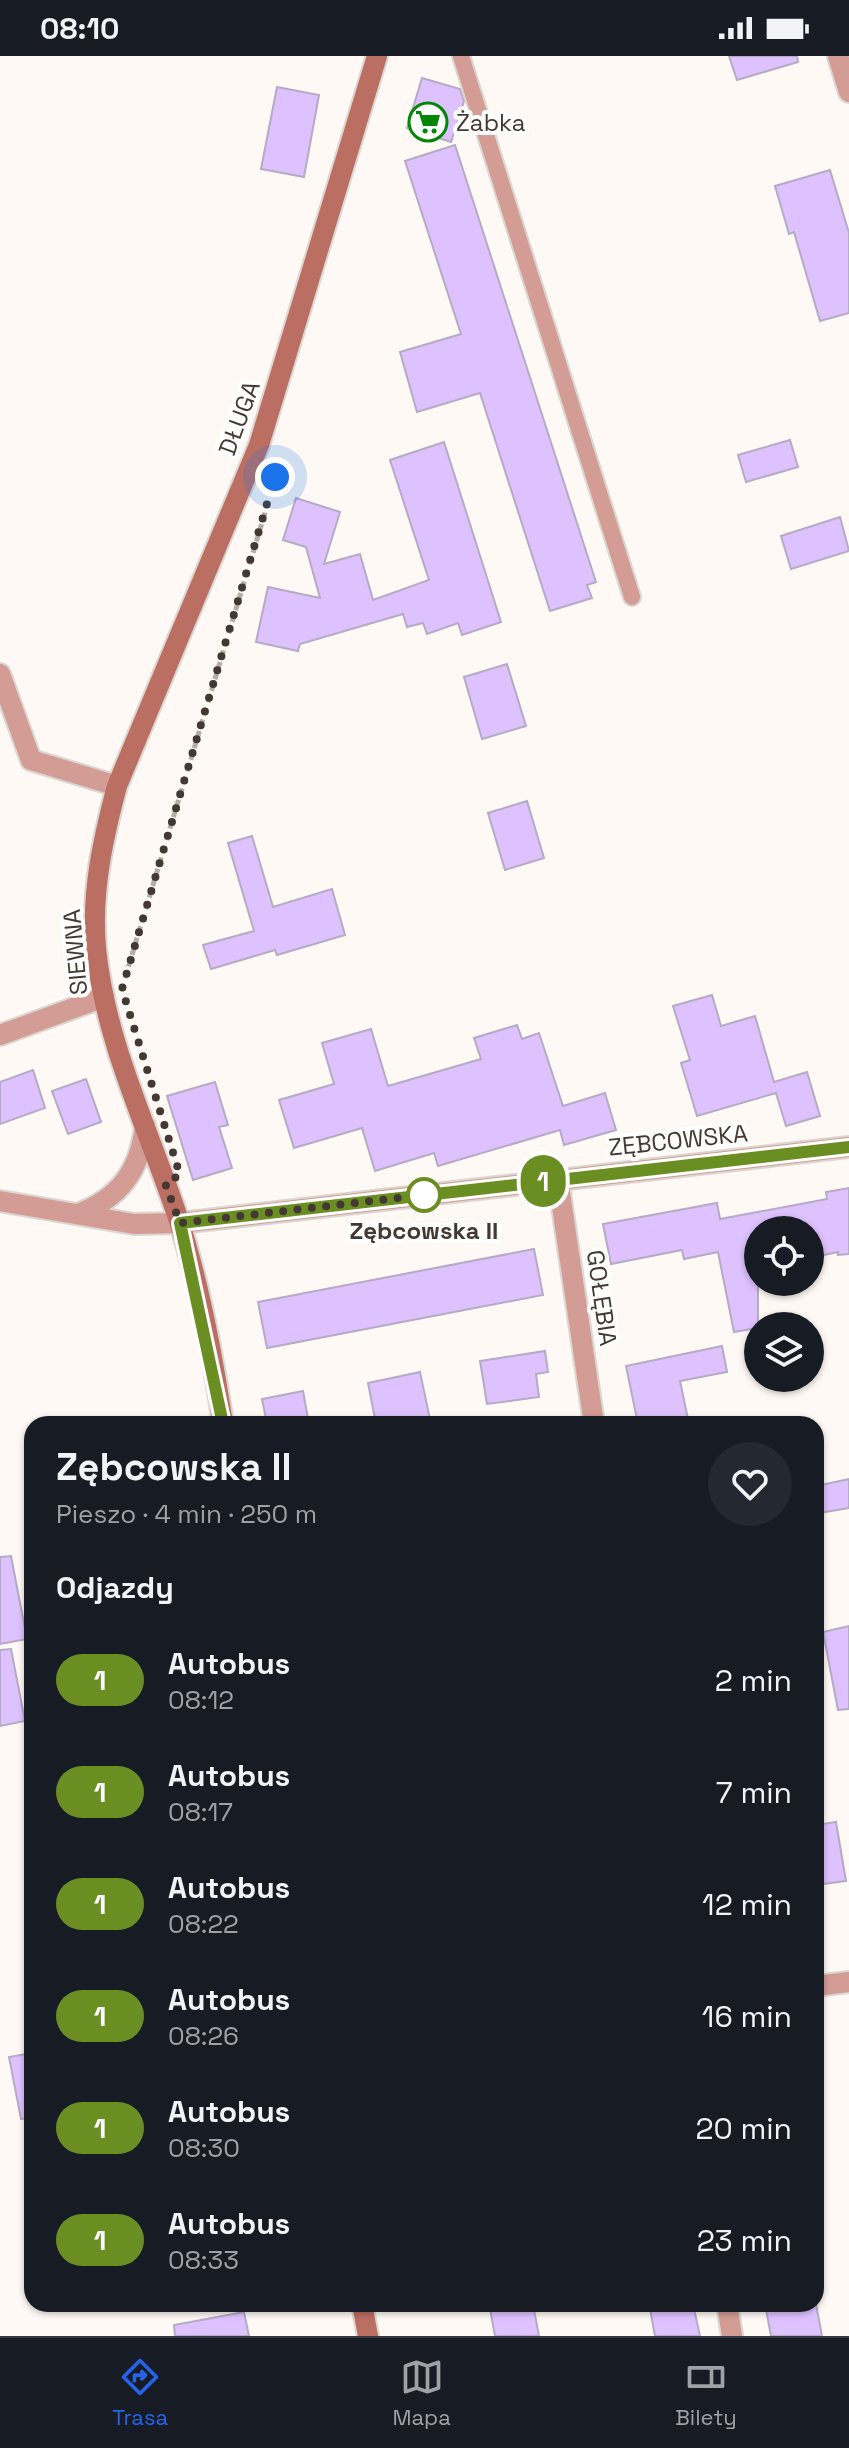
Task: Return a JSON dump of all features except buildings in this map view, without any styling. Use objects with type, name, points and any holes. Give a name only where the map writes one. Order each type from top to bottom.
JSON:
[{"type":"street","name":"DŁUGA","points":[[117,786],[259,445],[299,323],[377,56]]},
{"type":"street","points":[[838,56],[849,92]]},
{"type":"street","points":[[0,674],[31,760],[117,786]]},
{"type":"street","name":"SIEWNA","points":[[117,786],[102,842],[95,890],[96,947],[113,993],[145,1126],[180,1223],[221,1416]]},
{"type":"street","points":[[0,1035],[113,993]]},
{"type":"street","points":[[78,1214],[101,1205],[125,1183],[142,1153],[145,1126]]},
{"type":"street","name":"ZĘBCOWSKA","points":[[0,1201],[134,1224],[180,1223],[849,1147]]},
{"type":"street","name":"GOŁĘBIA","points":[[558,1179],[593,1416]]},
{"type":"street","points":[[824,1985],[849,1982]]},
{"type":"street","points":[[364,2312],[368,2336]]},
{"type":"street","points":[[728,2312],[732,2336]]},
{"type":"lane","points":[[461,56],[632,597]]},
{"type":"path","points":[[113,993],[282,454]]},
{"type":"bus line","name":"1","points":[[222,1416],[180,1223],[849,1147]]},
{"type":"place","name":"Żabka","points":[[428,122]]},
{"type":"place","name":"Zębcowska II","points":[[424,1195]]},
{"type":"route","points":[[275,477],[122,989],[180,1175],[165,1183],[180,1223],[424,1195]]}]
